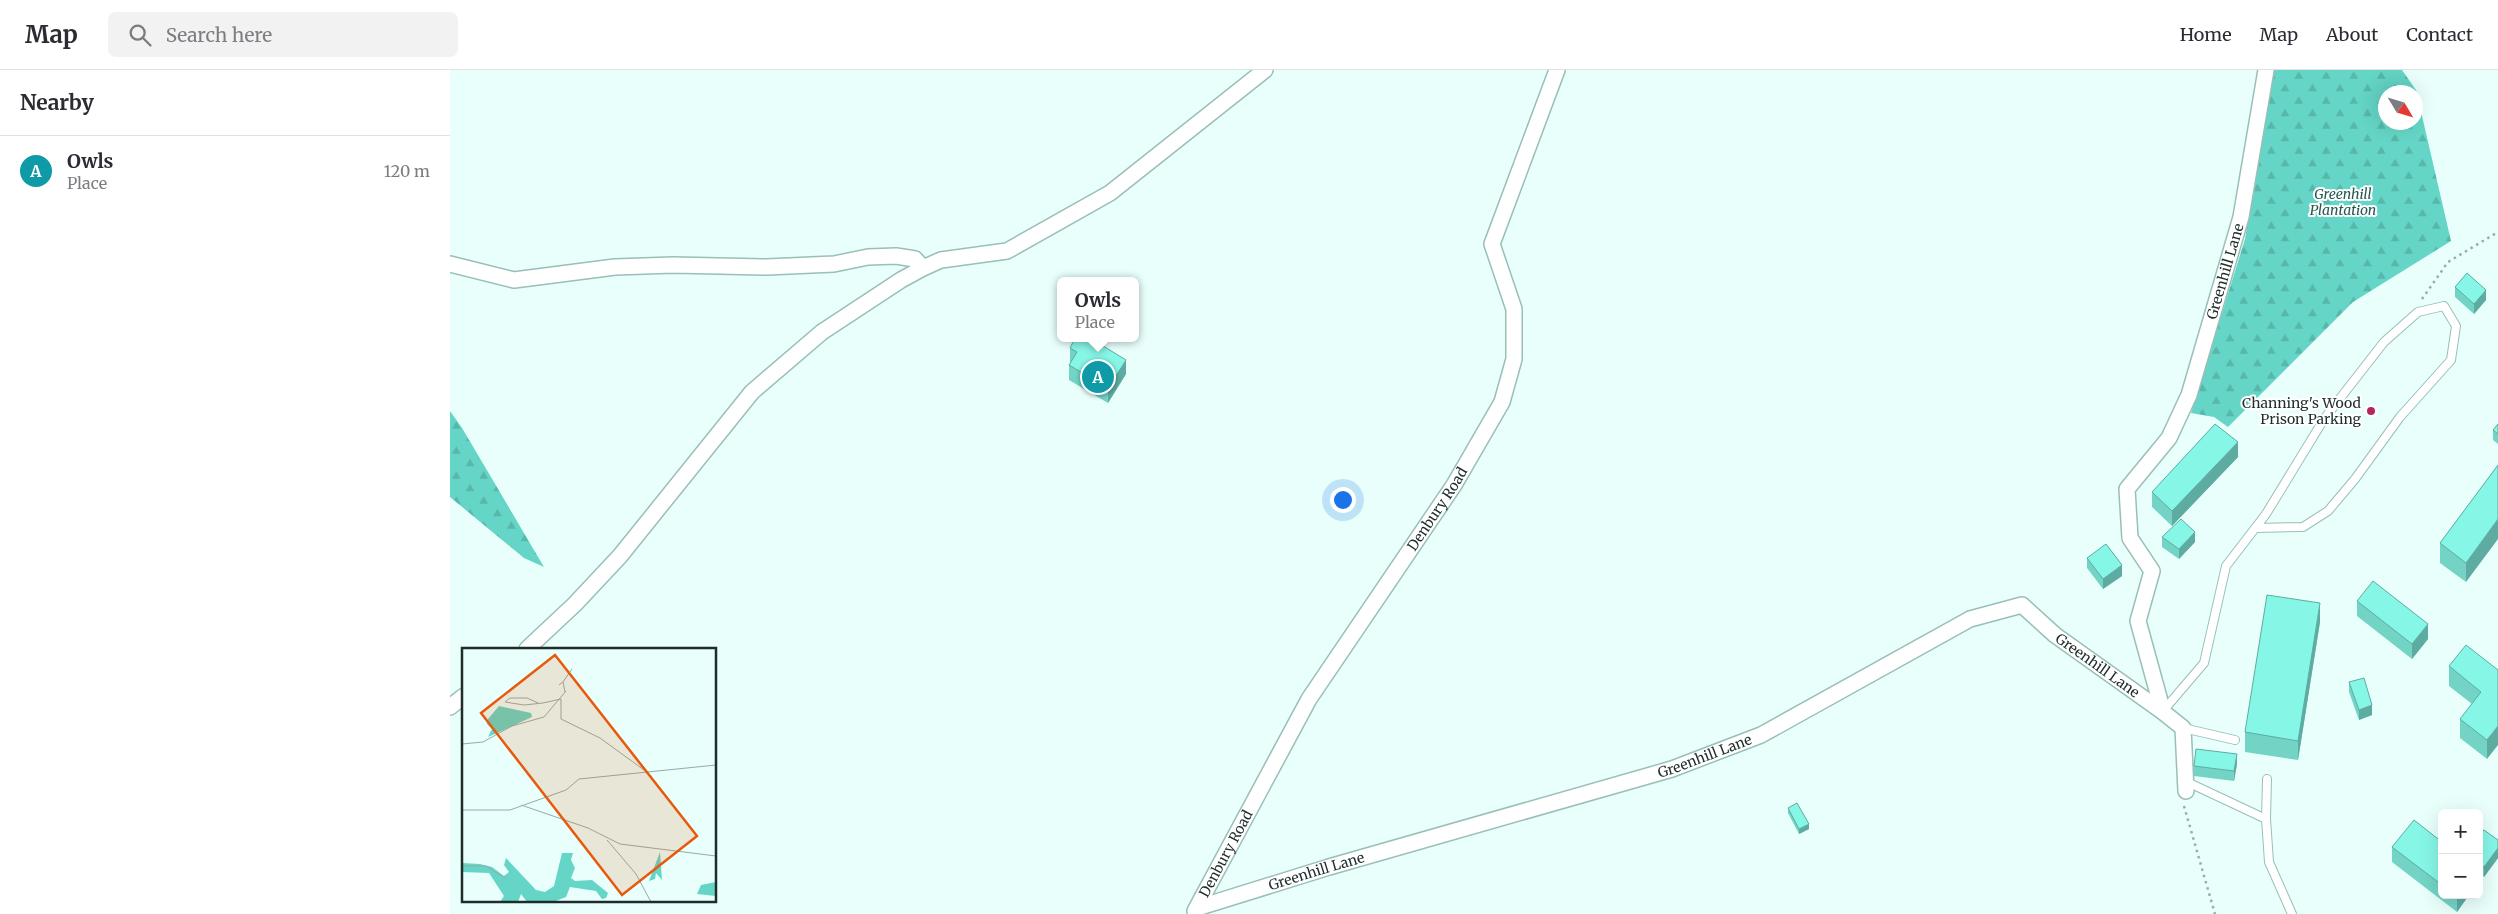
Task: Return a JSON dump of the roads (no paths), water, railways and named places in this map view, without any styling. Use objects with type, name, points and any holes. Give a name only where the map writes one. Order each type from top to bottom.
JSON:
[{"type":"street","points":[[528,648],[575,604],[620,556],[752,392],[822,332],[901,280],[923,268],[941,260],[1008,251],[1110,193],[1265,70]]},
{"type":"street","name":"Denbury Road","points":[[1195,911],[1309,699],[1454,485],[1502,402],[1514,359],[1514,308],[1492,244],[1557,70]]},
{"type":"street","name":"Greenhill Lane","points":[[2163,712],[2138,622],[2152,571],[2130,538],[2127,490],[2169,438],[2189,395],[2241,217],[2266,70]]},
{"type":"street","points":[[450,264],[514,280],[615,267],[673,265],[767,267],[834,264],[868,257],[896,256],[915,259],[923,268]]},
{"type":"street","name":"Greenhill Lane","points":[[1195,911],[1329,867],[1672,769],[1761,735],[1970,619],[2022,605],[2055,635],[2183,728]]},
{"type":"street","points":[[450,707],[462,698]]},
{"type":"street","points":[[2183,728],[2185,792]]},
{"type":"lane","points":[[2163,712],[2204,662],[2226,566],[2256,528],[2324,419],[2384,342],[2418,312],[2444,306],[2456,326],[2451,360],[2400,417],[2355,479],[2328,511],[2303,527],[2256,528]]},
{"type":"lane","points":[[2183,728],[2235,740]]},
{"type":"lane","points":[[2267,779],[2266,819],[2270,862],[2292,914]]},
{"type":"lane","points":[[2185,792],[2266,819]]},
{"type":"place","name":"Owls","points":[[1098,377]]},
{"type":"place","name":"Channing's Wood Prison Parking","points":[[2371,411]]},
{"type":"park label","name":"Greenhill Plantation","points":[[2343,202]]}]
